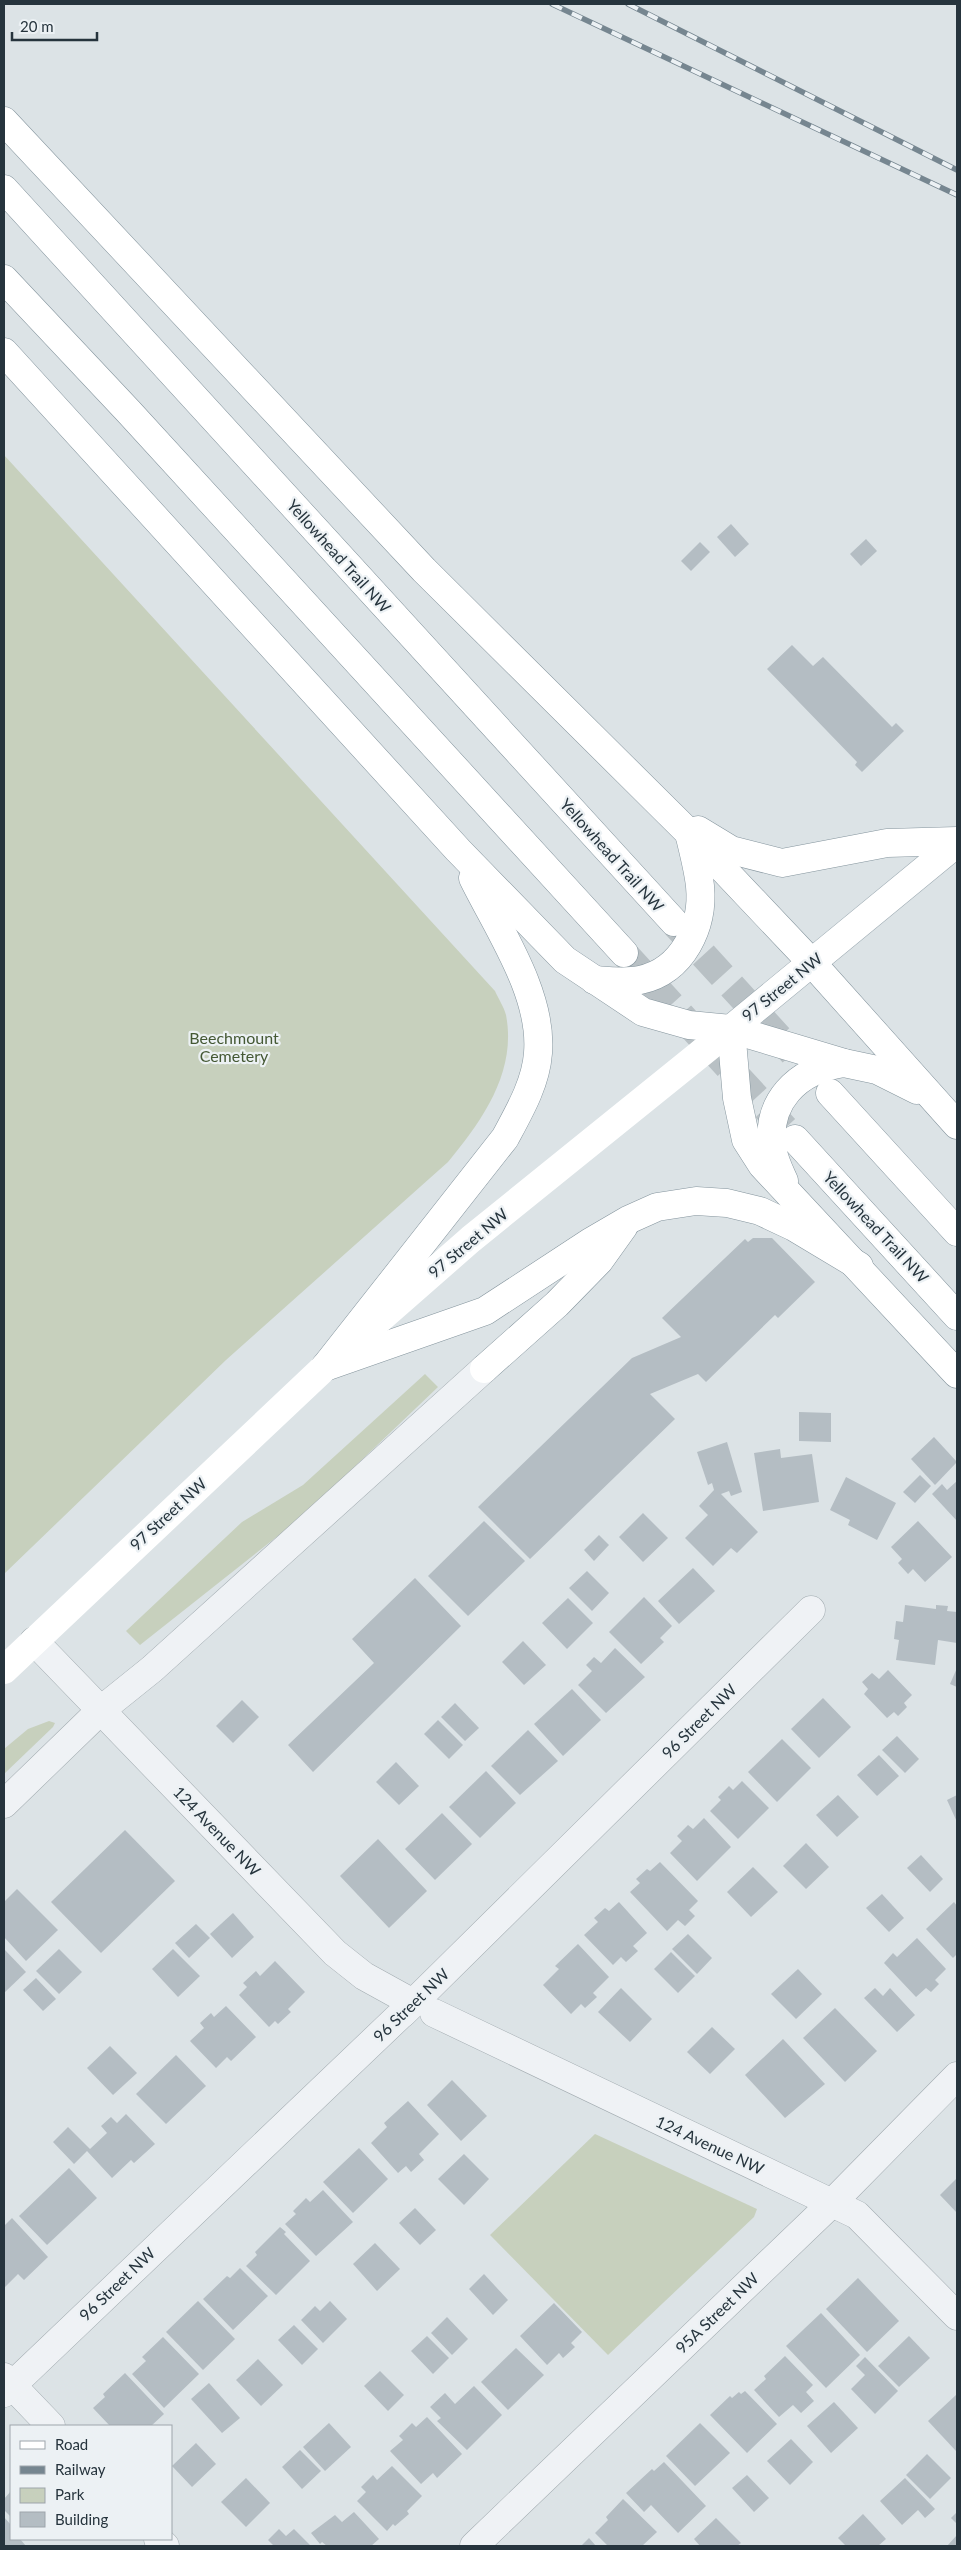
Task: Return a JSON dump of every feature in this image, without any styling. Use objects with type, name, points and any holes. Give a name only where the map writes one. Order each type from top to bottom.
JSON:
[{"type":"main road","points":[[4,121],[428,574],[689,833],[812,963],[957,1125]]},
{"type":"main road","name":"Yellowhead Trail NW","points":[[4,190],[674,922]]},
{"type":"main road","points":[[4,279],[129,412],[624,953]]},
{"type":"main road","points":[[4,352],[458,850],[565,960],[643,1012],[689,1025],[731,1029],[844,1063],[877,1070],[935,1100]]},
{"type":"main road","points":[[644,787],[707,837],[731,850],[782,863],[887,843],[957,842]]},
{"type":"main road","points":[[594,980],[618,982],[641,980],[663,971],[679,958],[693,936],[700,912],[700,886],[689,833]]},
{"type":"main road","name":"97 Street NW","points":[[4,1670],[325,1367],[472,1239],[812,963],[957,842]]},
{"type":"main road","points":[[325,1367],[505,1138],[532,1080],[538,1053],[536,1022],[528,987],[458,850]]},
{"type":"main road","points":[[731,1029],[737,1098],[746,1140],[762,1165],[859,1266],[957,1374]]},
{"type":"main road","points":[[788,1192],[773,1153],[771,1125],[777,1105],[787,1091],[802,1078],[822,1066],[844,1063]]},
{"type":"main road","points":[[830,1093],[957,1232]]},
{"type":"main road","name":"Yellowhead Trail NW","points":[[795,1138],[957,1316]]},
{"type":"main road","points":[[325,1367],[485,1311],[558,1262],[628,1220],[657,1207],[696,1201],[727,1202],[760,1211],[794,1227],[859,1266]]},
{"type":"main road","points":[[484,1369],[557,1304],[599,1261],[628,1220]]},
{"type":"street","points":[[4,1804],[101,1710],[152,1669],[484,1369]]},
{"type":"street","name":"96 Street NW","points":[[6,2385],[417,2010],[811,1610]]},
{"type":"street","name":"124 Avenue NW","points":[[34,1641],[335,1953],[364,1976],[417,2010],[857,2215],[957,2316]]},
{"type":"street","name":"95A Street NW","points":[[474,2546],[832,2203],[957,2076]]},
{"type":"street","points":[[6,2385],[50,2425]]},
{"type":"green space","name":"Beechmount Cemetery","points":[[4,455],[495,991],[506,1015],[508,1036],[506,1056],[494,1094],[473,1130],[448,1162],[226,1360],[4,1574]]},
{"type":"green space","points":[[425,1374],[438,1387],[303,1516],[140,1645],[126,1631],[242,1522],[303,1485]]},
{"type":"green space","points":[[49,1721],[55,1723],[53,1727],[4,1774],[4,1749],[28,1729]]},
{"type":"green space","points":[[595,2134],[757,2209],[754,2217],[608,2355],[490,2235]]},
{"type":"building","points":[[731,524],[749,544],[735,557],[717,537]]},
{"type":"building","points":[[866,539],[877,551],[861,566],[850,554]]},
{"type":"building","points":[[700,542],[710,552],[691,571],[681,561]]},
{"type":"building","points":[[792,645],[813,666],[823,657],[892,727],[896,723],[904,731],[862,772],[855,765],[857,762],[767,669]]},
{"type":"building","points":[[753,1238],[772,1238],[815,1282],[778,1318],[775,1315],[706,1382],[698,1374],[650,1394],[675,1419],[530,1559],[478,1507],[632,1358],[681,1337],[662,1318],[745,1239],[748,1242]]},
{"type":"building","points":[[799,1412],[831,1413],[831,1442],[799,1441]]},
{"type":"building","points":[[934,1437],[957,1462],[935,1485],[911,1459]]},
{"type":"building","points":[[727,1442],[742,1492],[731,1496],[729,1491],[721,1494],[758,1532],[737,1553],[731,1548],[713,1566],[685,1538],[708,1515],[699,1506],[714,1490],[712,1483],[708,1485],[697,1452]]},
{"type":"building","points":[[780,1449],[781,1458],[812,1454],[819,1502],[763,1511],[754,1453]]},
{"type":"building","points":[[920,1475],[931,1486],[915,1503],[903,1492]]},
{"type":"building","points":[[846,1477],[896,1503],[877,1540],[848,1525],[850,1520],[830,1510]]},
{"type":"building","points":[[957,1481],[957,1521],[932,1494],[942,1484],[947,1490]]},
{"type":"building","points":[[643,1513],[668,1538],[643,1562],[619,1537]]},
{"type":"building","points":[[484,1521],[525,1561],[468,1616],[428,1576]]},
{"type":"building","points":[[918,1521],[952,1557],[925,1582],[913,1569],[908,1574],[898,1563],[902,1559],[891,1547]]},
{"type":"building","points":[[599,1535],[609,1545],[594,1561],[584,1550]]},
{"type":"building","points":[[693,1568],[715,1591],[679,1624],[658,1601]]},
{"type":"building","points":[[587,1571],[609,1593],[592,1611],[569,1588]]},
{"type":"building","points":[[415,1578],[461,1626],[313,1772],[288,1745],[374,1663],[352,1639]]},
{"type":"building","points":[[644,1597],[672,1626],[660,1638],[664,1642],[641,1664],[609,1632]]},
{"type":"building","points":[[568,1598],[593,1623],[567,1649],[542,1623]]},
{"type":"building","points":[[905,1605],[936,1609],[936,1605],[948,1606],[947,1611],[957,1612],[957,1643],[938,1640],[935,1665],[896,1660],[899,1640],[894,1639],[896,1621],[903,1622]]},
{"type":"building","points":[[523,1641],[546,1665],[524,1685],[502,1662]]},
{"type":"building","points":[[615,1648],[645,1677],[606,1713],[578,1685],[592,1671],[586,1665],[594,1657],[601,1663]]},
{"type":"building","points":[[957,1668],[957,1687],[950,1684]]},
{"type":"building","points":[[888,1670],[912,1695],[904,1703],[907,1707],[898,1716],[894,1712],[887,1718],[864,1694],[868,1689],[862,1682],[872,1673],[879,1679]]},
{"type":"building","points":[[572,1689],[601,1720],[563,1756],[534,1724]]},
{"type":"building","points":[[823,1698],[851,1727],[819,1758],[791,1729]]},
{"type":"building","points":[[242,1700],[259,1717],[233,1743],[216,1726]]},
{"type":"building","points":[[455,1703],[479,1728],[465,1741],[441,1717]]},
{"type":"building","points":[[438,1720],[463,1745],[449,1759],[424,1734]]},
{"type":"building","points":[[528,1730],[558,1761],[520,1795],[491,1766]]},
{"type":"building","points":[[897,1736],[919,1759],[905,1773],[882,1750]]},
{"type":"building","points":[[782,1739],[811,1768],[777,1802],[748,1772]]},
{"type":"building","points":[[879,1755],[899,1776],[877,1796],[857,1775]]},
{"type":"building","points":[[396,1762],[419,1786],[399,1805],[376,1782]]},
{"type":"building","points":[[486,1771],[516,1803],[480,1838],[449,1807]]},
{"type":"building","points":[[742,1781],[769,1808],[738,1839],[710,1811],[721,1800],[718,1797],[729,1786],[733,1790]]},
{"type":"building","points":[[838,1795],[859,1817],[837,1837],[816,1815]]},
{"type":"building","points":[[957,1795],[957,1822],[947,1800]]},
{"type":"building","points":[[442,1813],[472,1844],[435,1880],[405,1849]]},
{"type":"building","points":[[704,1818],[731,1847],[697,1881],[670,1853],[682,1841],[677,1836],[688,1825],[693,1829]]},
{"type":"building","points":[[125,1830],[175,1881],[101,1953],[51,1902]]},
{"type":"building","points":[[378,1839],[427,1891],[389,1928],[340,1876]]},
{"type":"building","points":[[806,1843],[829,1867],[806,1889],[783,1866]]},
{"type":"building","points":[[921,1855],[943,1879],[930,1892],[907,1868]]},
{"type":"building","points":[[660,1862],[698,1901],[689,1910],[695,1916],[685,1926],[678,1920],[667,1931],[630,1892],[640,1883],[636,1879],[647,1869],[650,1871]]},
{"type":"building","points":[[753,1867],[778,1892],[751,1917],[727,1892]]},
{"type":"building","points":[[17,1889],[58,1930],[26,1961],[4,1937],[4,1902]]},
{"type":"building","points":[[882,1894],[904,1918],[889,1932],[866,1908]]},
{"type":"building","points":[[619,1902],[647,1933],[633,1946],[638,1951],[626,1962],[621,1957],[613,1965],[584,1935],[598,1922],[594,1918],[605,1908],[609,1911]]},
{"type":"building","points":[[954,1902],[957,1906],[957,1954],[953,1958],[926,1929]]},
{"type":"building","points":[[233,1913],[254,1937],[232,1958],[210,1934]]},
{"type":"building","points":[[196,1924],[210,1938],[189,1958],[175,1943]]},
{"type":"building","points":[[688,1934],[712,1958],[697,1974],[672,1949]]},
{"type":"building","points":[[917,1938],[946,1969],[935,1980],[939,1984],[931,1992],[926,1988],[916,1997],[884,1963],[893,1953],[897,1957]]},
{"type":"building","points":[[578,1944],[609,1977],[593,1993],[597,1997],[585,2008],[581,2004],[571,2014],[543,1985],[559,1969],[555,1966]]},
{"type":"building","points":[[4,1949],[26,1972],[4,1993]]},
{"type":"building","points":[[59,1949],[82,1972],[59,1994],[36,1971]]},
{"type":"building","points":[[173,1949],[200,1976],[178,1997],[152,1969]]},
{"type":"building","points":[[671,1952],[695,1976],[678,1993],[654,1969]]},
{"type":"building","points":[[275,1961],[305,1992],[288,2009],[291,2012],[278,2024],[275,2021],[269,2027],[239,1995],[247,1987],[243,1983],[256,1971],[260,1976]]},
{"type":"building","points":[[798,1969],[822,1994],[796,2019],[771,1994]]},
{"type":"building","points":[[36,1978],[56,1999],[43,2011],[23,1990]]},
{"type":"building","points":[[621,1988],[652,2019],[630,2042],[598,2012]]},
{"type":"building","points":[[875,1988],[883,1996],[890,1988],[915,2015],[897,2032],[864,1998]]},
{"type":"building","points":[[226,2006],[256,2037],[231,2061],[227,2057],[216,2068],[190,2041],[204,2028],[200,2023],[211,2013],[214,2017]]},
{"type":"building","points":[[835,2008],[877,2051],[845,2082],[803,2038]]},
{"type":"building","points":[[712,2027],[735,2049],[710,2074],[687,2052]]},
{"type":"building","points":[[783,2039],[825,2084],[785,2118],[745,2075]]},
{"type":"building","points":[[110,2046],[137,2073],[113,2095],[87,2068]]},
{"type":"building","points":[[176,2055],[206,2086],[166,2124],[136,2094]]},
{"type":"building","points":[[452,2080],[487,2116],[461,2141],[427,2105]]},
{"type":"building","points":[[408,2101],[439,2134],[419,2154],[424,2160],[411,2172],[406,2166],[398,2173],[371,2143],[387,2127],[384,2123]]},
{"type":"building","points":[[126,2114],[155,2144],[134,2163],[131,2160],[112,2178],[87,2151],[74,2164],[53,2142],[68,2127],[90,2149],[107,2133],[101,2126],[111,2117],[117,2123]]},
{"type":"building","points":[[359,2148],[388,2179],[353,2213],[323,2182]]},
{"type":"building","points":[[464,2154],[489,2179],[464,2205],[438,2179]]},
{"type":"building","points":[[69,2168],[97,2198],[47,2245],[19,2216]]},
{"type":"building","points":[[957,2178],[957,2213],[940,2195]]},
{"type":"building","points":[[323,2190],[353,2222],[316,2256],[285,2224],[296,2214],[293,2211],[306,2198],[310,2202]]},
{"type":"building","points":[[415,2208],[436,2230],[420,2245],[399,2223]]},
{"type":"building","points":[[12,2218],[48,2257],[24,2280],[18,2274],[4,2288],[4,2226]]},
{"type":"building","points":[[280,2227],[286,2232],[284,2234],[310,2261],[276,2295],[246,2266],[257,2255],[255,2252]]},
{"type":"building","points":[[375,2243],[400,2269],[377,2291],[353,2264]]},
{"type":"building","points":[[240,2268],[268,2296],[233,2330],[203,2299],[227,2276],[230,2278]]},
{"type":"building","points":[[484,2274],[508,2300],[493,2315],[469,2289]]},
{"type":"building","points":[[858,2278],[899,2321],[867,2352],[826,2309]]},
{"type":"building","points":[[198,2301],[235,2339],[203,2370],[166,2332]]},
{"type":"building","points":[[330,2301],[347,2319],[323,2343],[301,2320],[315,2306],[320,2311]]},
{"type":"building","points":[[554,2303],[582,2332],[571,2343],[575,2347],[563,2358],[559,2353],[547,2365],[520,2336]]},
{"type":"building","points":[[821,2313],[860,2355],[826,2388],[786,2346]]},
{"type":"building","points":[[447,2317],[468,2339],[452,2355],[431,2333]]},
{"type":"building","points":[[294,2325],[318,2349],[302,2365],[278,2340]]},
{"type":"building","points":[[427,2336],[449,2358],[433,2374],[411,2351]]},
{"type":"building","points":[[909,2336],[930,2358],[899,2387],[878,2366]]},
{"type":"building","points":[[163,2337],[199,2374],[164,2408],[132,2374],[146,2361],[142,2357]]},
{"type":"building","points":[[516,2348],[544,2375],[508,2410],[481,2382]]},
{"type":"building","points":[[785,2356],[813,2385],[806,2392],[814,2401],[801,2413],[793,2405],[779,2417],[754,2390],[766,2379],[764,2376]]},
{"type":"building","points":[[865,2357],[898,2391],[875,2414],[851,2389],[865,2375],[856,2366]]},
{"type":"building","points":[[258,2359],[283,2385],[261,2406],[236,2380]]},
{"type":"building","points":[[380,2371],[404,2395],[388,2411],[364,2386]]},
{"type":"building","points":[[125,2373],[164,2414],[152,2425],[109,2425],[93,2408],[105,2397],[103,2394]]},
{"type":"building","points":[[209,2383],[240,2418],[222,2433],[191,2399]]},
{"type":"building","points":[[474,2386],[502,2415],[467,2450],[437,2421],[441,2418],[430,2407],[445,2393],[455,2404]]},
{"type":"building","points":[[745,2391],[777,2424],[747,2453],[710,2415],[730,2396],[732,2398],[739,2392],[741,2394]]},
{"type":"building","points":[[956,2395],[957,2449],[956,2451],[928,2421]]},
{"type":"building","points":[[834,2402],[858,2428],[831,2453],[807,2426]]},
{"type":"building","points":[[427,2417],[462,2454],[437,2478],[433,2473],[421,2484],[390,2451],[403,2440],[399,2436],[412,2423],[416,2427]]},
{"type":"building","points":[[329,2423],[351,2447],[325,2471],[303,2447]]},
{"type":"building","points":[[700,2423],[730,2453],[695,2486],[666,2456]]},
{"type":"building","points":[[791,2439],[813,2462],[790,2485],[767,2461]]},
{"type":"building","points":[[196,2443],[216,2464],[192,2487],[172,2466]]},
{"type":"building","points":[[300,2450],[321,2471],[302,2489],[282,2467]]},
{"type":"building","points":[[927,2454],[951,2478],[930,2499],[906,2475]]},
{"type":"building","points":[[664,2462],[706,2506],[678,2533],[651,2505],[644,2512],[626,2493],[652,2469],[654,2471]]},
{"type":"building","points":[[392,2466],[422,2496],[407,2511],[409,2514],[395,2526],[393,2524],[387,2531],[357,2501],[366,2492],[361,2487],[373,2475],[377,2480]]},
{"type":"building","points":[[747,2475],[769,2498],[754,2512],[732,2488]]},
{"type":"building","points":[[246,2478],[270,2503],[246,2527],[221,2502]]},
{"type":"building","points":[[905,2478],[935,2509],[925,2518],[918,2510],[902,2525],[880,2501]]},
{"type":"building","points":[[10,2492],[10,2516],[4,2510],[4,2499]]},
{"type":"building","points":[[623,2499],[657,2532],[642,2546],[608,2546],[595,2533],[608,2520],[606,2517]]},
{"type":"building","points":[[354,2512],[379,2539],[371,2546],[327,2546],[322,2542],[320,2544],[311,2533],[335,2515],[342,2522]]},
{"type":"building","points":[[957,2512],[957,2524],[951,2518]]},
{"type":"building","points":[[863,2514],[886,2539],[878,2546],[846,2546],[838,2538]]},
{"type":"building","points":[[4,2517],[10,2524],[10,2540],[21,2540],[26,2546],[4,2546]]},
{"type":"building","points":[[716,2518],[741,2543],[737,2546],[700,2546],[694,2539]]},
{"type":"building","points":[[279,2529],[286,2536],[294,2529],[311,2546],[274,2546],[268,2540]]},
{"type":"building","points":[[957,2535],[957,2546],[947,2546]]},
{"type":"building","points":[[589,2538],[596,2546],[581,2546]]},
{"type":"tunnel","points":[[675,924],[793,1053]]},
{"type":"tunnel","points":[[624,953],[788,1132]]},
{"type":"railway","points":[[552,4],[957,195]]},
{"type":"railway","points":[[628,4],[957,170]]}]
